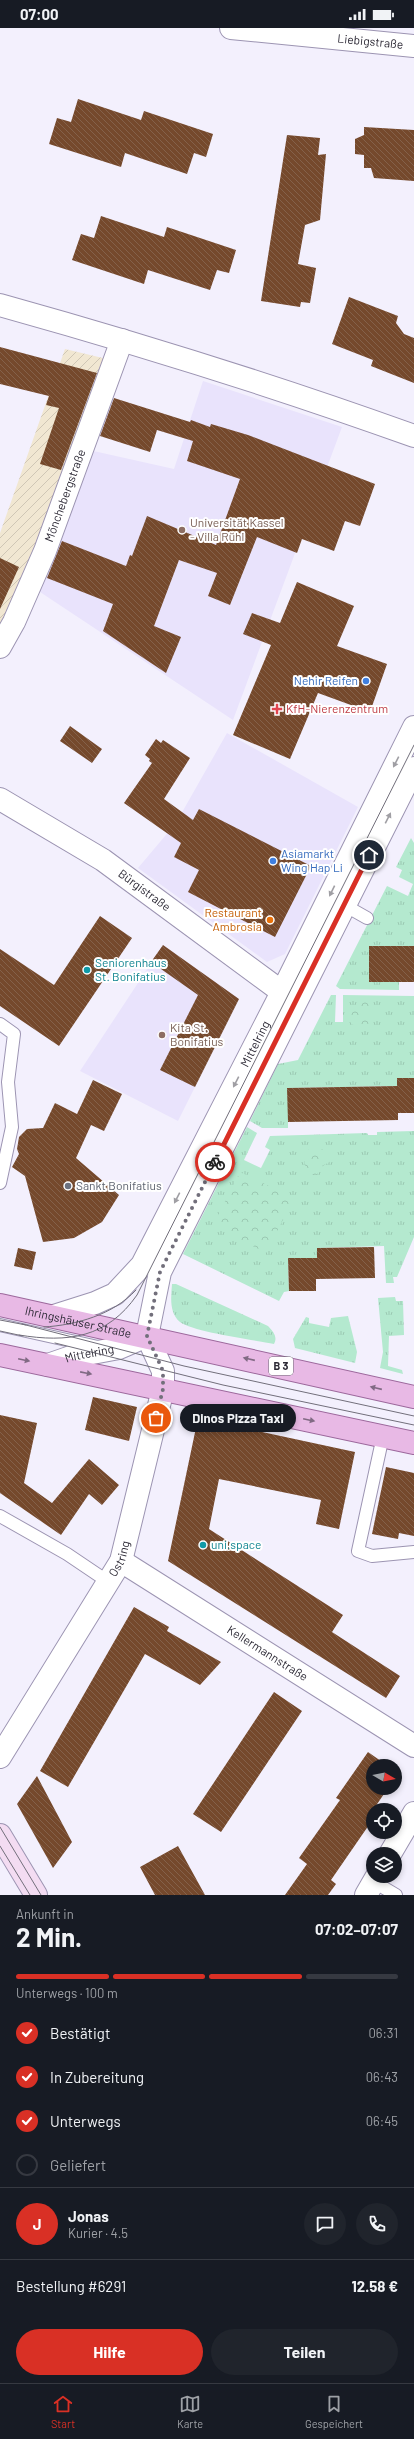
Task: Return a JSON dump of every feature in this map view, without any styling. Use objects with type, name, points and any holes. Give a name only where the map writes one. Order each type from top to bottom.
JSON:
[{"type":"main road","name":"Ihringshäuser Straße","points":[[0,1304],[414,1397]]},
{"type":"main road","points":[[0,1355],[414,1443]]},
{"type":"main road","points":[[0,1835],[36,1895]]},
{"type":"street","name":"Liebigstraße","points":[[231,28],[414,46]]},
{"type":"street","points":[[0,305],[122,340],[307,397],[414,436]]},
{"type":"street","name":"Mönchebergstraße","points":[[0,647],[14,622],[46,551],[122,340]]},
{"type":"street","name":"Mittelring","points":[[54,1316],[95,1304],[115,1294],[142,1265],[282,992],[414,727]]},
{"type":"street","name":"Mittelring","points":[[48,1366],[71,1357],[111,1350],[147,1336],[160,1272],[414,768]]},
{"type":"street","name":"Bürgistraße","points":[[0,799],[103,860],[258,976],[282,992]]},
{"type":"street","name":"Ostring","points":[[0,1757],[51,1672],[110,1583],[121,1561],[163,1389],[163,1371],[147,1336]]},
{"type":"street","name":"Kellermannstraße","points":[[121,1561],[414,1746]]},
{"type":"street","points":[[394,1847],[414,1814]]},
{"type":"lane","points":[[344,905],[367,918]]},
{"type":"lane","points":[[0,1024],[14,1034],[8,1082],[12,1127],[0,1183]]},
{"type":"lane","points":[[0,1324],[54,1316]]},
{"type":"lane","points":[[0,1324],[111,1350]]},
{"type":"lane","points":[[383,1436],[358,1551],[372,1556],[414,1552]]},
{"type":"lane","points":[[0,1516],[68,1554],[110,1583]]},
{"type":"lane","points":[[372,1884],[396,1895]]},
{"type":"shaded area","points":[[65,349],[107,359],[38,550],[0,630],[0,533]]},
{"type":"shaded area","name":"Universität Kassel - Villa Rühl","points":[[203,381],[342,427],[233,720],[37,590],[89,450],[174,469]]},
{"type":"shaded area","points":[[227,733],[358,807],[285,954],[267,962],[138,868],[176,823]]},
{"type":"shaded area","name":"Kita St. Bonifatius","points":[[163,945],[239,999],[178,1121],[80,1071]]},
{"type":"green space","points":[[411,838],[414,843],[414,946],[369,946],[399,982],[399,990],[340,989],[336,986],[387,886],[408,896],[413,884],[399,877],[402,870],[396,867]]},
{"type":"green space","points":[[331,995],[336,995],[335,1022],[343,1022],[343,995],[414,996],[414,1078],[397,1078],[397,1086],[288,1088],[288,1128],[262,1128],[250,1121],[278,1064],[298,1060]]},
{"type":"green space","points":[[368,1000],[374,1003],[368,1026],[361,1028],[351,1024],[350,1019],[354,1009]]},
{"type":"green space","points":[[247,1127],[257,1133],[244,1160],[261,1168],[270,1150],[265,1147],[270,1136],[367,1133],[368,1135],[377,1135],[377,1132],[414,1131],[414,1237],[397,1277],[393,1277],[394,1283],[386,1283],[384,1246],[317,1248],[317,1258],[288,1258],[289,1291],[284,1292],[279,1301],[183,1254]]},
{"type":"green space","points":[[311,1147],[329,1151],[331,1161],[321,1167],[316,1176],[308,1173],[305,1167],[305,1156]]},
{"type":"green space","points":[[240,1172],[294,1198],[266,1253],[213,1225]]},
{"type":"green space","points":[[172,1284],[176,1284],[268,1326],[275,1337],[274,1344],[210,1332],[187,1326],[180,1322],[176,1318],[172,1309]]},
{"type":"green space","points":[[395,1297],[396,1301],[403,1301],[404,1335],[389,1336],[388,1366],[402,1370],[403,1374],[380,1368],[383,1352],[378,1298]]},
{"type":"green space","points":[[348,1316],[357,1352],[355,1363],[295,1348],[293,1339],[306,1317],[309,1318],[309,1323],[329,1327],[331,1318]]},
{"type":"building","points":[[78,99],[141,120],[144,111],[213,134],[206,157],[194,153],[187,174],[125,153],[121,167],[49,144],[57,118],[71,122]]},
{"type":"building","points":[[364,127],[414,130],[414,181],[374,178],[371,168],[364,168],[364,155],[355,154],[355,139],[364,135]]},
{"type":"building","points":[[287,135],[320,138],[318,155],[326,154],[320,220],[305,225],[298,264],[316,268],[310,303],[301,302],[300,307],[261,301]]},
{"type":"building","points":[[101,216],[164,237],[167,227],[236,250],[229,273],[217,270],[210,290],[148,270],[144,284],[72,260],[81,234],[94,238]]},
{"type":"building","points":[[349,297],[398,316],[396,323],[404,334],[414,338],[414,383],[371,366],[373,360],[332,344]]},
{"type":"building","points":[[0,347],[97,373],[61,470],[40,464],[59,408],[46,405],[49,396],[0,384]]},
{"type":"building","points":[[114,398],[190,422],[191,420],[210,427],[211,424],[248,435],[375,484],[360,526],[345,521],[334,551],[302,539],[297,553],[257,537],[230,605],[208,596],[217,573],[179,560],[154,626],[181,637],[166,673],[103,631],[113,604],[47,578],[62,541],[126,566],[130,555],[132,556],[147,516],[216,545],[240,479],[187,461],[193,441],[157,430],[150,452],[100,436]]},
{"type":"building","points":[[0,558],[19,567],[0,609]]},
{"type":"building","points":[[297,582],[354,606],[337,646],[387,664],[370,712],[318,693],[290,759],[233,735],[271,645],[243,634],[252,613],[280,623]]},
{"type":"building","points":[[70,726],[102,749],[92,763],[60,741]]},
{"type":"building","points":[[156,739],[161,743],[163,740],[190,758],[164,799],[193,820],[199,809],[311,866],[275,937],[188,892],[199,870],[174,857],[181,843],[124,803],[152,763],[145,755]]},
{"type":"building","name":"Seniorenhaus St. Bonifatius","points":[[100,916],[132,938],[59,1046],[0,1006],[0,949],[54,985]]},
{"type":"building","points":[[163,945],[239,999],[195,1087],[160,1070],[198,995],[151,962]]},
{"type":"building","points":[[369,946],[414,946],[414,982],[369,982]]},
{"type":"building","points":[[397,1078],[414,1078],[414,1113],[398,1113],[398,1120],[288,1122],[287,1088],[397,1086]]},
{"type":"building","name":"Sankt Bonifatius","points":[[93,1080],[122,1094],[104,1131],[91,1125],[76,1158],[119,1195],[102,1222],[74,1238],[43,1242],[25,1176],[12,1167],[19,1154],[17,1149],[19,1137],[27,1129],[43,1128],[55,1103],[77,1114]]},
{"type":"building","points":[[374,1247],[375,1278],[316,1279],[316,1291],[289,1291],[288,1258],[317,1258],[317,1248]]},
{"type":"building","points":[[18,1248],[36,1252],[32,1270],[14,1266]]},
{"type":"building","points":[[93,1397],[137,1407],[129,1441],[85,1430]]},
{"type":"building","points":[[0,1415],[37,1423],[24,1483],[52,1503],[89,1459],[119,1485],[102,1505],[89,1494],[61,1535],[0,1493]]},
{"type":"building","name":"uni.space","points":[[198,1418],[355,1452],[339,1529],[316,1524],[321,1500],[219,1479],[209,1529],[343,1615],[332,1632],[400,1676],[386,1698],[168,1561]]},
{"type":"building","points":[[386,1467],[414,1473],[414,1536],[399,1533],[398,1539],[372,1534]]},
{"type":"building","points":[[134,1607],[169,1627],[167,1631],[221,1662],[200,1685],[145,1654],[68,1787],[40,1771]]},
{"type":"building","points":[[274,1692],[302,1711],[221,1832],[193,1814]]},
{"type":"building","points":[[368,1752],[378,1759],[366,1759],[366,1795],[383,1795],[378,1803],[366,1803],[366,1829],[331,1880],[336,1884],[328,1895],[285,1895],[307,1864],[299,1858],[340,1800],[336,1798]]},
{"type":"building","points":[[37,1776],[72,1842],[53,1868],[17,1804]]},
{"type":"building","points":[[178,1846],[205,1895],[155,1895],[140,1867]]},
{"type":"tram line","points":[[19,1335],[54,1338],[85,1334],[99,1329],[113,1321],[137,1295],[414,745]]},
{"type":"tram line","points":[[44,1327],[69,1324],[93,1317],[116,1306],[127,1299],[136,1290]]},
{"type":"tram line","points":[[0,1320],[26,1325]]},
{"type":"tram line","points":[[22,1324],[184,1366],[414,1416]]},
{"type":"tram line","points":[[0,1331],[23,1336]]},
{"type":"tram line","points":[[55,1343],[223,1385],[414,1425]]},
{"type":"tram line","points":[[0,1827],[41,1895]]},
{"type":"tram line","points":[[0,1846],[30,1895]]},
{"type":"way so far","points":[[156,1418],[163,1389],[163,1371],[147,1336],[155,1290],[160,1272],[215,1162]]},
{"type":"place","name":"Universität Kassel - Villa Rühl","points":[[182,530]]},
{"type":"place","name":"Nehir Reifen","points":[[366,681]]},
{"type":"place","name":"KfH-Nierenzentrum","points":[[277,709]]},
{"type":"place","name":"Asiamarkt Wing Hap Li","points":[[273,861]]},
{"type":"place","name":"Restaurant Ambrosia","points":[[270,920]]},
{"type":"place","name":"Seniorenhaus St. Bonifatius","points":[[87,970]]},
{"type":"place","name":"Kita St. Bonifatius","points":[[162,1035]]},
{"type":"place","name":"Sankt Bonifatius","points":[[68,1186]]},
{"type":"place","name":"Dinos Pizza Taxi","points":[[156,1418]]},
{"type":"place","name":"uni.space","points":[[203,1545]]},
{"type":"route","points":[[215,1162],[369,855]]}]
